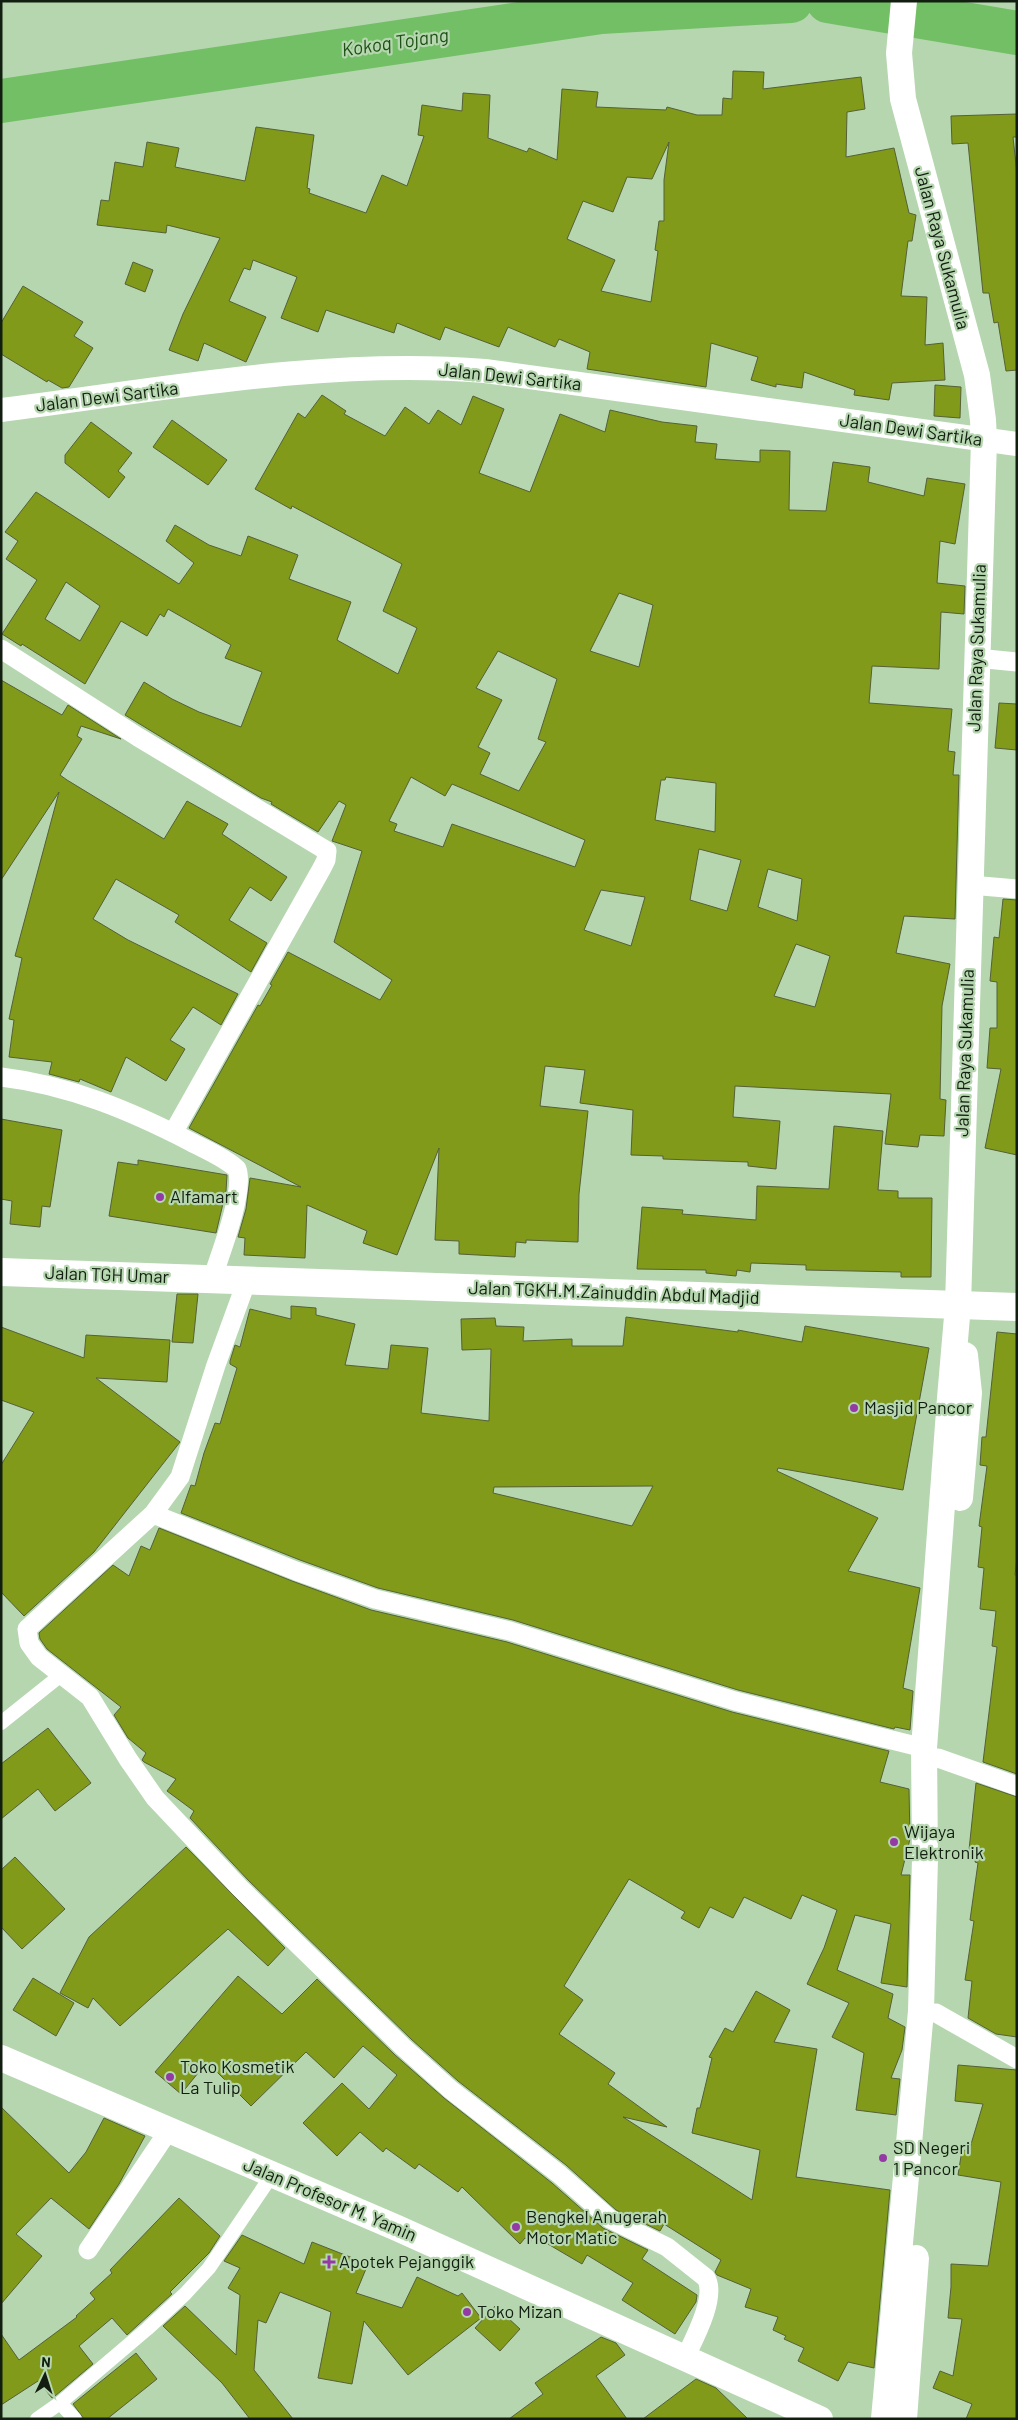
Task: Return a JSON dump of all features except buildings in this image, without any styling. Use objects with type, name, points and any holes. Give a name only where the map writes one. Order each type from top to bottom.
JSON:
[{"type":"main road","name":"Jalan Raya Sukamulia","points":[[904,1],[898,53],[899,74],[909,127],[976,375],[984,420],[958,1305],[969,1393],[931,1753],[934,1858]]},
{"type":"main road","name":"Jalan TGH Umar","points":[[1,1272],[212,1279]]},
{"type":"main road","name":"Jalan TGKH.M.Zainuddin Abdul Madjid","points":[[212,1279],[1017,1307]]},
{"type":"main road","points":[[904,2419],[936,2013],[934,1858]]},
{"type":"main road","points":[[884,2419],[934,1858]]},
{"type":"main road","name":"Jalan Profesor M. Yamin","points":[[1,2058],[397,2228],[820,2419]]},
{"type":"street","name":"Jalan Dewi Sartika","points":[[1,410],[288,375],[398,368],[447,368],[485,371],[1017,444]]},
{"type":"street","points":[[1,649],[147,742],[326,851],[326,860],[322,868],[173,1133]]},
{"type":"street","points":[[976,658],[1017,662]]},
{"type":"street","points":[[970,885],[1017,889]]},
{"type":"street","points":[[1,1077],[30,1080],[92,1097],[173,1133],[233,1165],[238,1173],[238,1193],[212,1279]]},
{"type":"street","points":[[247,1280],[216,1365],[180,1477],[153,1514],[28,1629],[29,1643],[39,1657],[90,1696],[128,1759],[155,1798],[193,1841],[403,2047],[457,2095],[559,2174],[610,2219],[667,2247],[706,2278],[710,2284],[708,2301],[686,2358]]},
{"type":"street","points":[[153,1514],[296,1571],[375,1599],[510,1632],[735,1701],[931,1753],[1017,1786]]},
{"type":"street","points":[[1,1723],[62,1675]]},
{"type":"street","points":[[936,2013],[1017,2059]]},
{"type":"street","points":[[88,2250],[169,2130]]},
{"type":"street","points":[[37,2419],[60,2403],[147,2329],[209,2268],[272,2175]]},
{"type":"street","points":[[60,2403],[75,2419]]},
{"type":"waterway","name":"Kokoq Tojang","points":[[1,101],[601,12],[791,1]]},
{"type":"waterway","name":"Kokoq Tojang","points":[[828,1],[1017,33]]},
{"type":"place","name":"Alfamart","points":[[160,1197]]},
{"type":"place","name":"Masjid Pancor","points":[[854,1408]]},
{"type":"place","name":"Wijaya Elektronik","points":[[894,1842]]},
{"type":"place","name":"Toko Kosmetik La Tulip","points":[[170,2077]]},
{"type":"place","name":"SD Negeri 1 Pancor","points":[[883,2158]]},
{"type":"place","name":"Bengkel Anugerah Motor Matic","points":[[516,2227]]},
{"type":"place","name":"Apotek Pejanggik","points":[[329,2262]]},
{"type":"place","name":"Toko Mizan","points":[[467,2312]]}]
